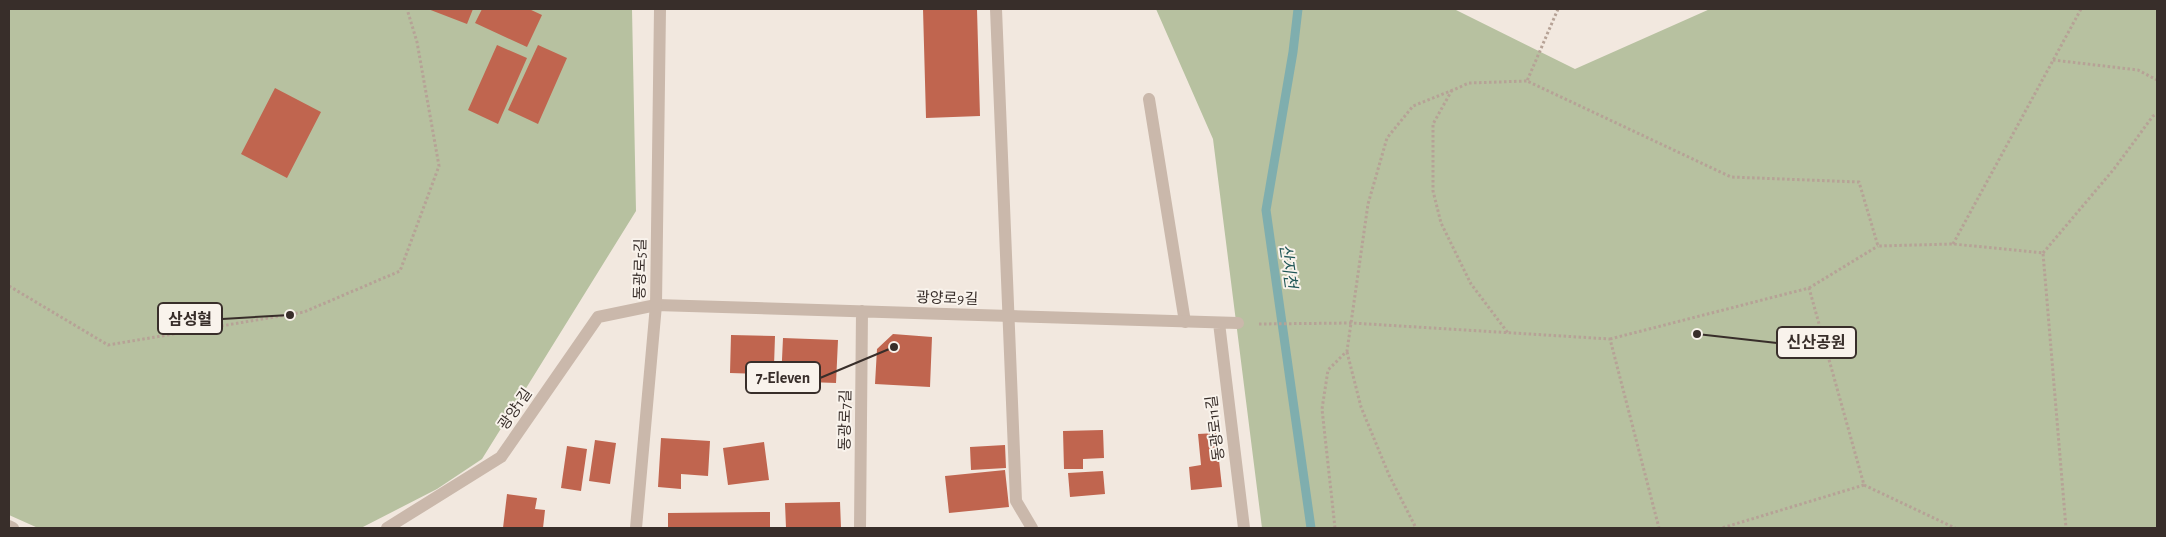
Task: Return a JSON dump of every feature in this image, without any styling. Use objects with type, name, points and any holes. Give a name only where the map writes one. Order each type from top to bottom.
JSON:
[{"type":"street","name":"동광로5길","points":[[636,528],[656,305],[660,9]]},
{"type":"street","points":[[996,9],[1016,501],[1032,528]]},
{"type":"street","points":[[1149,99],[1185,322]]},
{"type":"street","name":"광양로9길","points":[[656,305],[1238,324]]},
{"type":"street","name":"광양1길","points":[[388,528],[501,457],[598,317],[656,305]]},
{"type":"street","name":"동광로7길","points":[[860,528],[862,311]]},
{"type":"street","name":"동광로11길","points":[[1219,323],[1244,528]]},
{"type":"street","points":[[9,526],[13,528]]},
{"type":"path","points":[[9,286],[108,345],[304,312],[400,271],[439,166],[417,42],[408,9]]},
{"type":"path","points":[[1527,81],[1558,9]]},
{"type":"path","points":[[1953,244],[2080,9]]},
{"type":"path","points":[[2053,60],[2138,70],[2157,80]]},
{"type":"path","points":[[1416,528],[1389,474],[1361,407],[1347,351],[1368,204],[1387,138],[1414,106],[1469,83],[1527,81],[1731,177],[1859,182],[1878,246]]},
{"type":"path","points":[[1453,90],[1433,124],[1431,159],[1433,191],[1441,223],[1471,284],[1508,333]]},
{"type":"path","points":[[2066,528],[2043,253],[2114,170],[2153,116],[2157,114]]},
{"type":"path","points":[[1238,324],[1352,323],[1610,339],[1809,288],[1878,246],[1953,244],[2043,253]]},
{"type":"path","points":[[1809,288],[1864,485]]},
{"type":"path","points":[[1610,339],[1659,528]]},
{"type":"path","points":[[1335,528],[1322,409],[1328,370],[1347,351]]},
{"type":"path","points":[[1722,528],[1864,485],[1955,528]]},
{"type":"green space","points":[[9,9],[632,9],[636,211],[482,459],[437,489],[361,528],[38,528],[9,515]]},
{"type":"green space","points":[[1156,9],[1454,9],[1575,69],[1710,9],[2157,9],[2157,528],[1262,528],[1213,139]]},
{"type":"building","points":[[428,9],[473,9],[467,24]]},
{"type":"building","points":[[482,9],[529,9],[542,15],[527,47],[475,23]]},
{"type":"building","points":[[923,9],[977,9],[980,116],[926,118]]},
{"type":"building","points":[[497,45],[527,58],[498,124],[468,110]]},
{"type":"building","points":[[538,45],[567,58],[538,124],[508,110]]},
{"type":"building","points":[[275,88],[321,112],[287,178],[241,154]]},
{"type":"building","points":[[893,334],[932,337],[930,387],[875,384],[877,349]]},
{"type":"building","points":[[731,335],[775,336],[774,366],[761,366],[761,374],[730,373]]},
{"type":"building","points":[[783,338],[838,340],[836,383],[781,381]]},
{"type":"building","points":[[1103,430],[1104,458],[1083,459],[1083,469],[1064,469],[1063,431]]},
{"type":"building","points":[[1216,433],[1222,487],[1191,490],[1189,467],[1201,465],[1198,434]]},
{"type":"building","points":[[661,438],[710,441],[708,476],[681,474],[681,489],[658,487]]},
{"type":"building","points":[[595,440],[616,443],[610,484],[589,481]]},
{"type":"building","points":[[764,442],[769,480],[728,485],[723,448]]},
{"type":"building","points":[[1005,445],[1006,468],[971,470],[970,447]]},
{"type":"building","points":[[567,446],[587,449],[581,491],[561,488]]},
{"type":"building","points":[[1005,470],[1009,507],[949,513],[945,476]]},
{"type":"building","points":[[1103,471],[1105,494],[1070,497],[1068,473]]},
{"type":"building","points":[[507,494],[537,498],[535,509],[545,510],[543,528],[503,528]]},
{"type":"building","points":[[840,502],[841,528],[786,528],[785,503]]},
{"type":"building","points":[[770,512],[770,528],[668,528],[668,513]]},
{"type":"waterway","name":"산지천","points":[[1298,9],[1293,52],[1266,210],[1311,528]]},
{"type":"place","name":"삼성혈","points":[[290,315]]},
{"type":"place","name":"신산공원","points":[[1697,334]]},
{"type":"place","name":"7-Eleven","points":[[894,347]]}]
